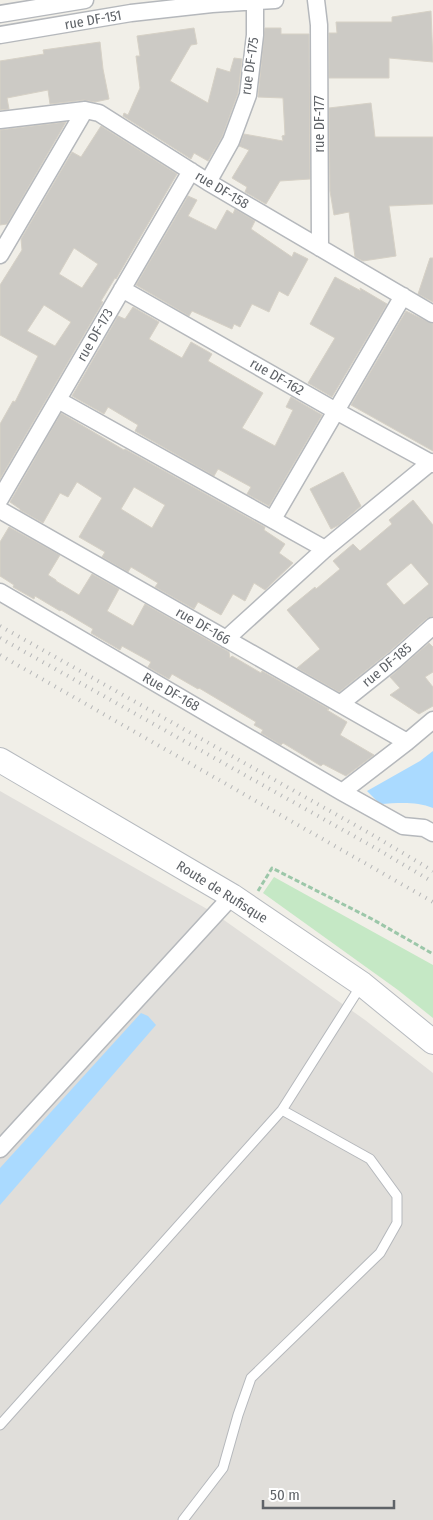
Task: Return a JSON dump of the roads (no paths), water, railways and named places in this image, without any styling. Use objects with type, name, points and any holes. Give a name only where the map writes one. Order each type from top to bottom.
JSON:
[{"type":"main road","name":"Route de Rufisque","points":[[0,760],[240,902],[362,984],[433,1042]]},
{"type":"street","name":"rue DF-151","points":[[0,14],[53,2],[85,0]]},
{"type":"street","name":"rue DF-151","points":[[0,35],[130,7],[275,0]]},
{"type":"street","name":"rue DF-177","points":[[316,0],[319,24],[320,248]]},
{"type":"street","name":"rue DF-175","points":[[208,182],[231,141],[248,95],[255,36],[255,1]]},
{"type":"street","points":[[0,255],[6,233],[85,110]]},
{"type":"street","name":"rue DF-158","points":[[0,120],[92,110],[208,182],[433,314]]},
{"type":"street","name":"rue DF-173","points":[[0,499],[191,171]]},
{"type":"street","name":"rue DF-162","points":[[122,289],[336,411],[432,463]]},
{"type":"street","points":[[273,519],[403,296]]},
{"type":"street","points":[[58,400],[325,549]]},
{"type":"street","points":[[226,640],[325,549],[432,463]]},
{"type":"street","name":"rue DF-166","points":[[0,510],[407,742]]},
{"type":"street","name":"Rue DF-168","points":[[0,592],[342,792]]},
{"type":"street","name":"rue DF-185","points":[[340,704],[395,660],[433,626]]},
{"type":"street","points":[[433,720],[342,792],[403,826],[424,828],[433,833]]},
{"type":"street","points":[[0,1149],[240,902]]},
{"type":"lane","points":[[0,1425],[282,1110],[362,984]]},
{"type":"lane","points":[[183,1520],[223,1468],[251,1378],[380,1253],[397,1223],[397,1196],[370,1159],[282,1110]]},
{"type":"water","points":[[433,751],[433,808],[414,803],[380,804],[367,791],[420,761]]},
{"type":"water","points":[[141,1013],[148,1016],[156,1025],[0,1205],[0,1168]]},
{"type":"railway","points":[[0,626],[371,834],[433,871]]},
{"type":"railway","points":[[0,638],[433,882]]},
{"type":"railway","points":[[0,655],[433,902]]}]
